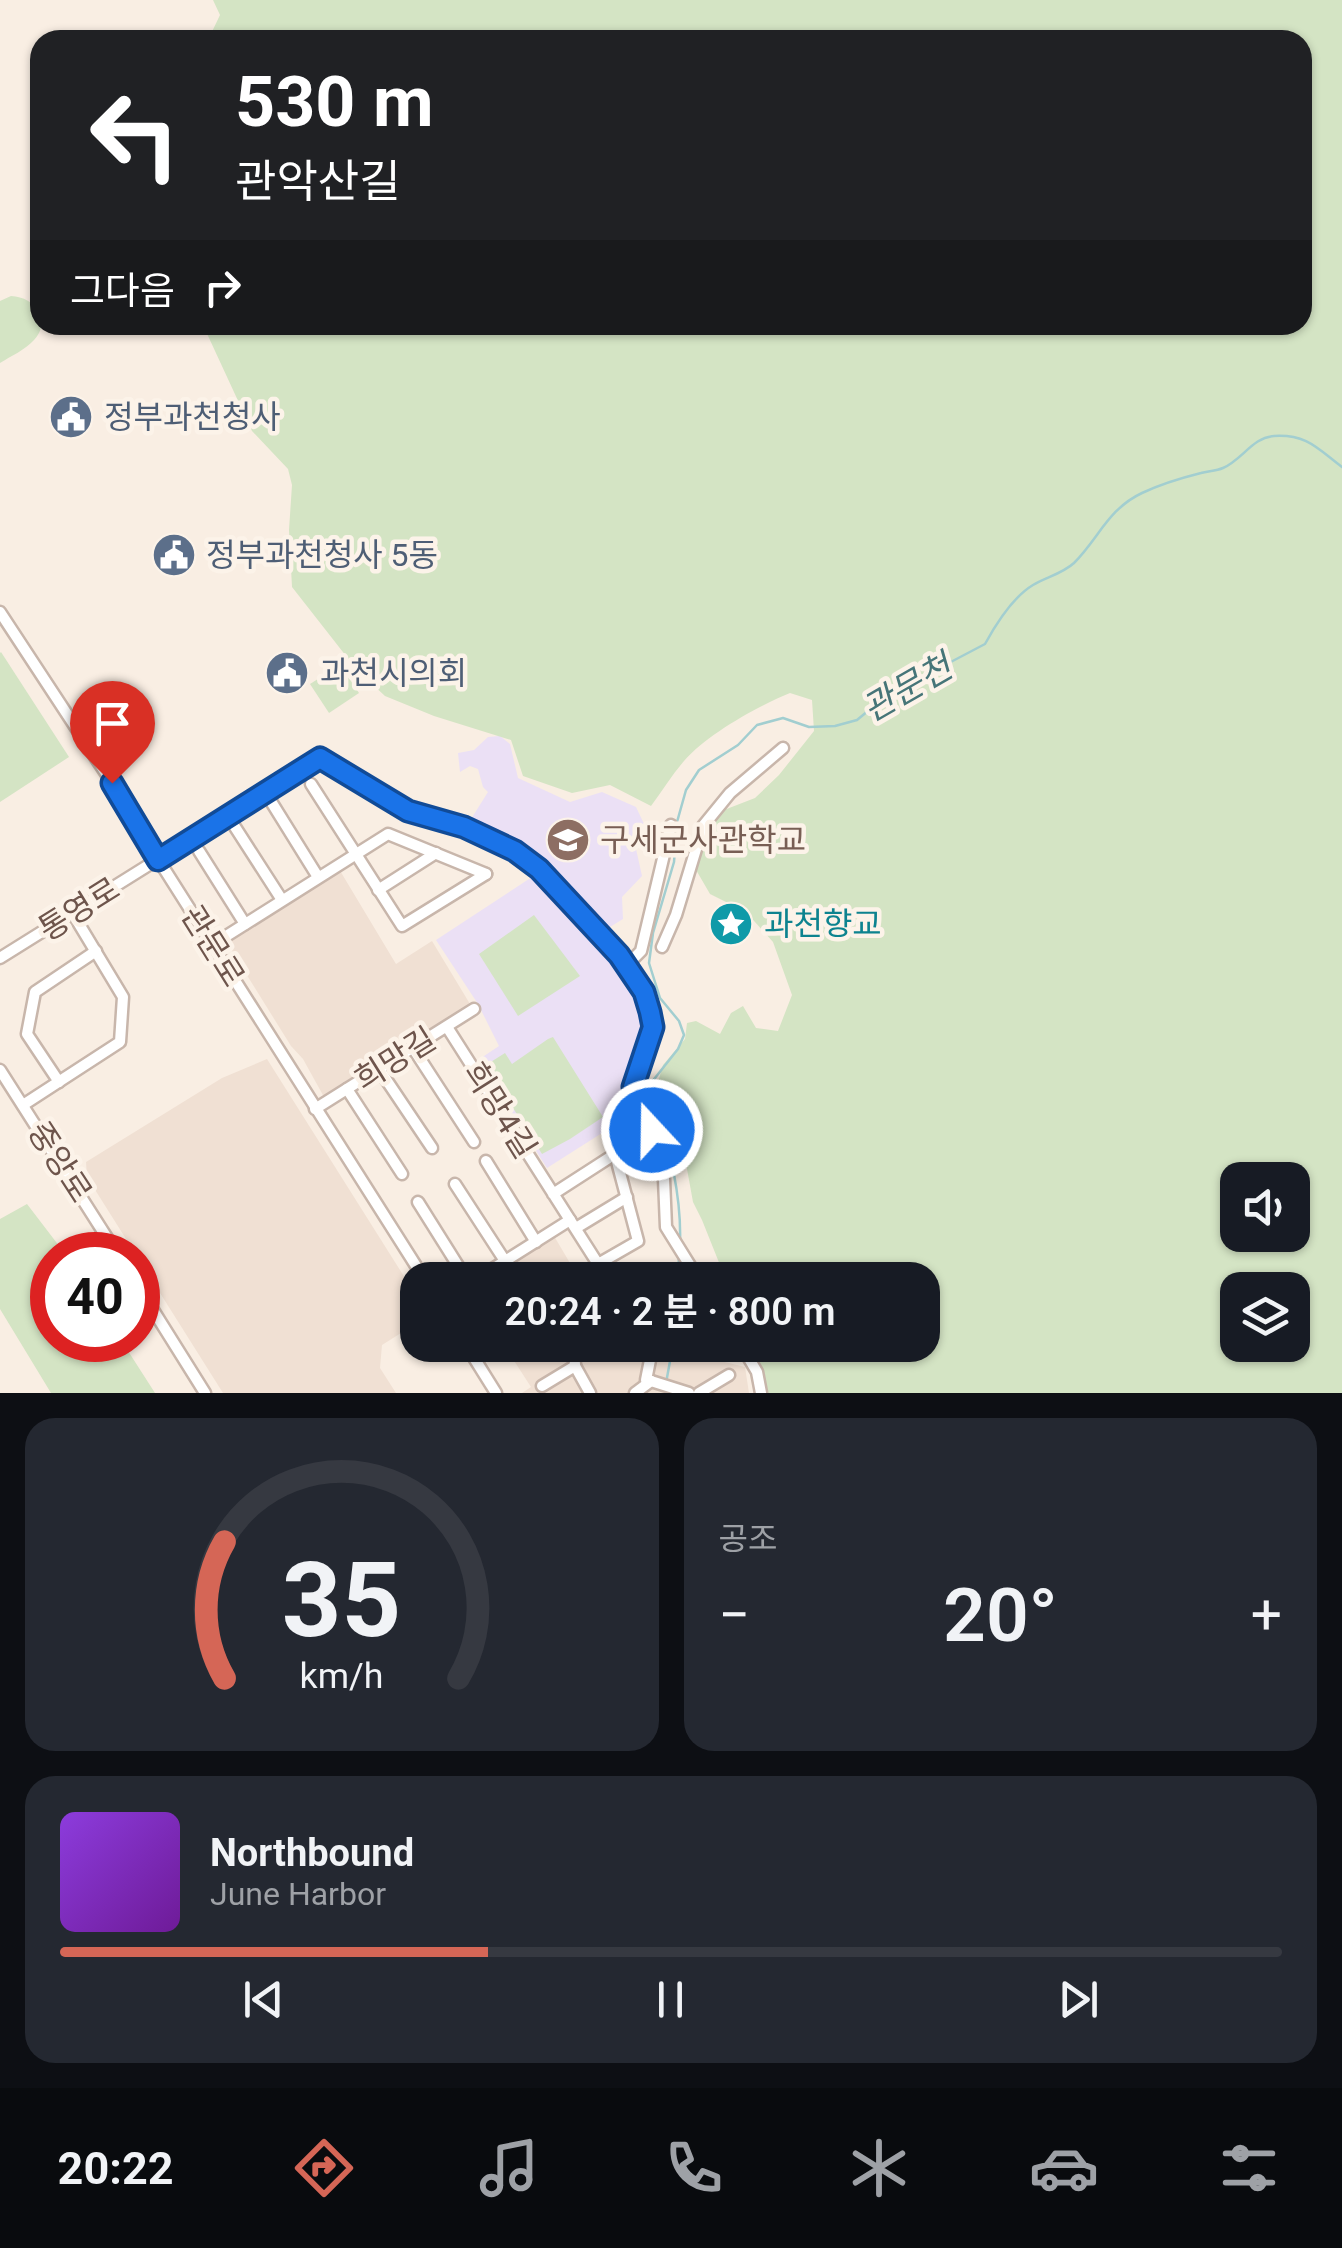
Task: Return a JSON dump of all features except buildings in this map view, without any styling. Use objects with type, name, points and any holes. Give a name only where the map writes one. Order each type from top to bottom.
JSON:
[{"type":"street","name":"관문로","points":[[2,620],[128,807],[413,1262]]},
{"type":"street","points":[[662,946],[676,915],[703,826],[730,794],[783,748]]},
{"type":"street","name":"통영로","points":[[0,958],[320,758],[408,811],[464,827],[515,851],[539,869],[627,965]]},
{"type":"street","points":[[212,945],[318,877],[356,854],[388,834],[486,874],[402,926],[378,890],[356,854],[311,784]]},
{"type":"street","points":[[272,802],[318,877]]},
{"type":"street","points":[[672,826],[641,951],[627,965],[644,992],[653,1027],[633,1087],[652,1130],[664,1179],[666,1227],[687,1262]]},
{"type":"street","points":[[235,827],[282,900]]},
{"type":"street","points":[[199,851],[244,924]]},
{"type":"street","points":[[378,890],[436,853]]},
{"type":"street","points":[[23,1105],[120,1042],[124,997],[73,914]]},
{"type":"street","points":[[59,1082],[26,1034],[36,992],[96,952]]},
{"type":"street","name":"희망길","points":[[315,1109],[474,1009]]},
{"type":"street","name":"희망4길","points":[[447,1026],[553,1194],[598,1264],[638,1241],[615,1154],[553,1194]]},
{"type":"street","points":[[413,1048],[474,1142]]},
{"type":"street","points":[[379,1069],[432,1148]]},
{"type":"street","name":"중앙로","points":[[0,1070],[103,1232]]},
{"type":"street","points":[[347,1089],[402,1174]]},
{"type":"street","points":[[486,1161],[536,1242]]},
{"type":"street","points":[[455,1184],[506,1261],[627,1197]]},
{"type":"street","points":[[418,1202],[459,1262]]},
{"type":"street","points":[[160,1322],[204,1393]]},
{"type":"street","points":[[477,1362],[496,1393]]},
{"type":"street","points":[[575,1362],[590,1393]]},
{"type":"street","points":[[650,1362],[646,1380],[684,1392]]},
{"type":"street","points":[[751,1362],[761,1393]]},
{"type":"street","points":[[542,1386],[575,1366]]},
{"type":"street","points":[[701,1393],[729,1374]]},
{"type":"street","points":[[635,1393],[650,1382]]},
{"type":"shaded area","name":"구세군사관학교","points":[[500,736],[510,744],[518,778],[570,802],[602,792],[636,807],[646,828],[636,849],[642,876],[622,897],[623,919],[605,930],[540,867],[466,827],[488,792],[478,769],[470,766],[460,772],[458,753],[474,750],[488,737]]},
{"type":"shaded area","points":[[339,869],[396,964],[432,941],[470,1004],[324,1097],[225,940]]},
{"type":"shaded area","points":[[535,875],[620,970],[644,1013],[645,1033],[629,1078],[635,1112],[547,1168],[478,1060],[499,1046],[478,1004],[436,940]]},
{"type":"shaded area","points":[[267,1059],[400,1270],[400,1334],[382,1345],[380,1368],[396,1393],[223,1393],[160,1293],[160,1232],[122,1232],[87,1177],[86,1162],[222,1078]]},
{"type":"shaded area","points":[[554,1236],[569,1262],[513,1262]]},
{"type":"shaded area","points":[[515,1362],[725,1362],[745,1367],[749,1393],[522,1393],[531,1387]]},
{"type":"green space","points":[[213,0],[1342,0],[1342,1393],[761,1393],[754,1362],[940,1362],[940,1262],[719,1262],[693,1202],[685,1158],[658,1082],[663,1065],[685,1039],[687,1023],[696,1021],[720,1034],[731,1013],[743,1006],[756,1028],[778,1031],[792,995],[773,942],[746,912],[710,894],[692,863],[701,832],[724,810],[755,798],[814,731],[812,700],[790,693],[719,731],[684,761],[651,806],[610,785],[572,793],[523,776],[511,740],[385,696],[357,670],[292,587],[292,485],[288,469],[252,431],[208,335],[1312,335],[1312,30],[213,30],[220,15]]},
{"type":"green space","points":[[11,296],[30,302],[30,335],[37,335],[0,363],[0,301]]},
{"type":"green space","points":[[0,653],[69,757],[0,802]]},
{"type":"green space","points":[[340,665],[359,693],[329,713],[310,684]]},
{"type":"green space","points":[[534,915],[580,976],[518,1016],[479,954]]},
{"type":"green space","points":[[553,1037],[603,1117],[542,1154],[486,1065],[505,1053],[512,1064]]},
{"type":"green space","points":[[27,1204],[48,1232],[30,1232],[30,1358],[0,1309],[0,1219]]},
{"type":"green space","points":[[32,1362],[135,1362],[155,1393],[51,1393]]},
{"type":"waterway","name":"관문천","points":[[680,1243],[675,1182],[651,1083],[684,1035],[679,1021],[660,998],[649,963],[653,933],[674,862],[677,822],[686,790],[699,770],[738,745],[757,725],[783,718],[809,727],[857,720],[886,696],[985,644],[1019,596],[1074,563],[1112,516],[1142,493],[1223,468],[1260,440],[1274,436],[1304,440],[1342,467]]},
{"type":"waterway","name":"관문천","points":[[679,1256],[679,1262]]},
{"type":"waterway","name":"관문천","points":[[666,1383],[670,1362]]},
{"type":"place","name":"정부과천청사","points":[[71,417]]},
{"type":"place","name":"정부과천청사 5동","points":[[174,555]]},
{"type":"place","name":"과천시의회","points":[[287,673]]},
{"type":"place","name":"구세군사관학교","points":[[568,840]]},
{"type":"place","name":"과천향교","points":[[731,924]]},
{"type":"route","points":[[112,783],[158,860],[320,758],[408,811],[464,827],[515,851],[539,869],[619,955],[644,992],[653,1027],[633,1087],[652,1130]]}]
